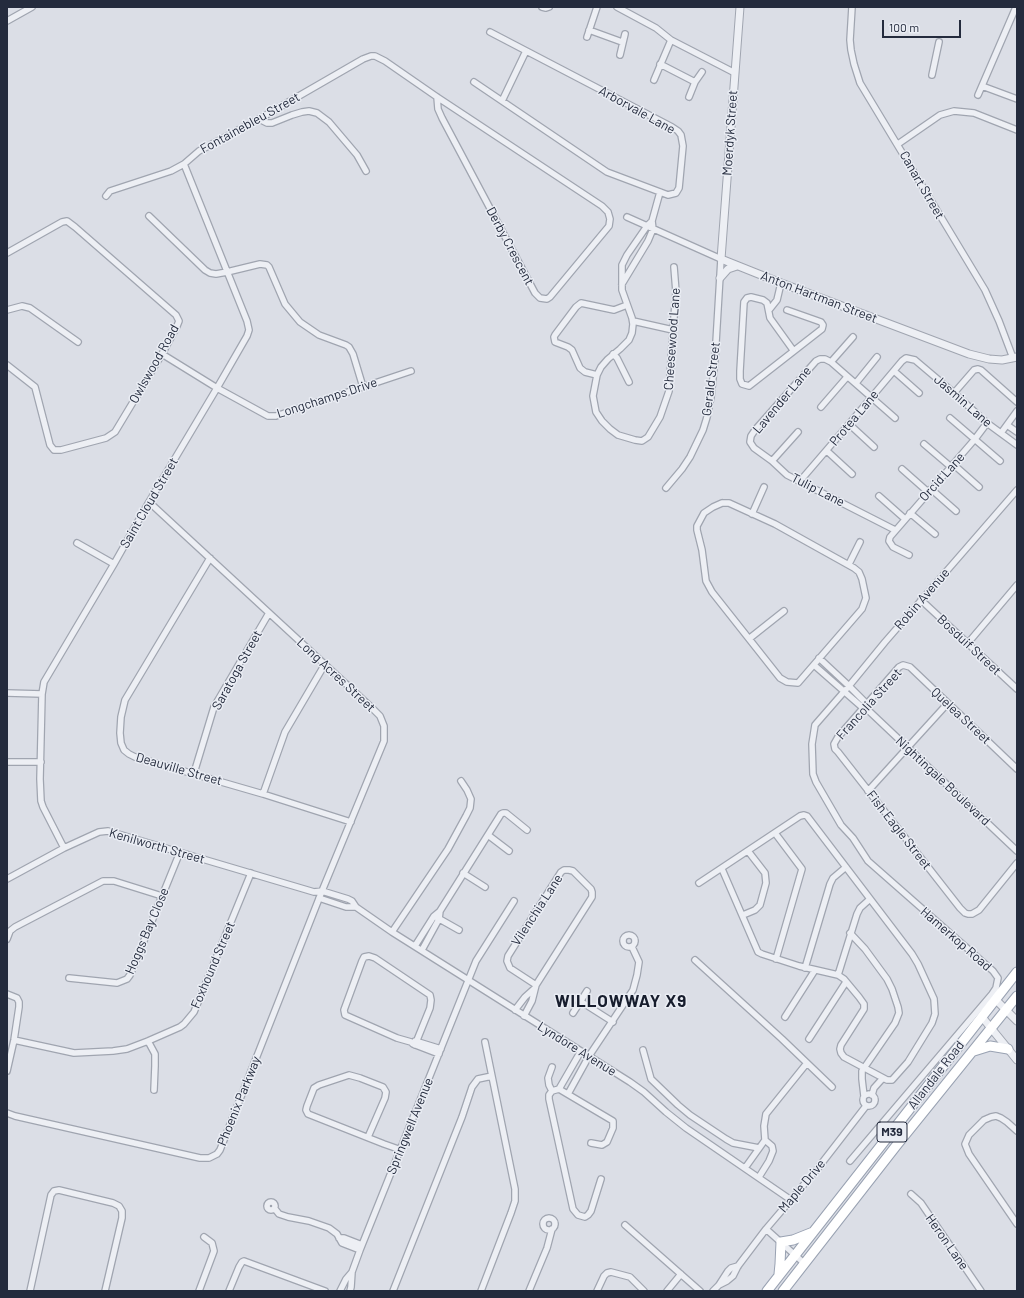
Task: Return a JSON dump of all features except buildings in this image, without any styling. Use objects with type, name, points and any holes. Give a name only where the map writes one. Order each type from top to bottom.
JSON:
[{"type":"main road","name":"Allandale Road","points":[[767,1291],[1017,972]]},
{"type":"main road","name":"Allandale Road","points":[[783,1291],[806,1264],[896,1146],[1017,996]]},
{"type":"main road","points":[[974,1051],[990,1046],[1008,1049]]},
{"type":"main road","points":[[778,1277],[780,1264],[780,1242],[793,1240],[814,1231]]},
{"type":"street","points":[[7,21],[32,7]]},
{"type":"street","points":[[542,7],[549,7]]},
{"type":"street","points":[[587,37],[597,7]]},
{"type":"street","points":[[617,7],[656,28],[671,40],[735,73]]},
{"type":"street","name":"Moerdyk Street","points":[[721,259],[740,7]]},
{"type":"street","name":"Canart Street","points":[[852,7],[850,40],[852,57],[860,83],[985,290],[1015,357]]},
{"type":"street","points":[[978,95],[1016,7]]},
{"type":"street","points":[[589,30],[622,42]]},
{"type":"street","name":"Arborvale Lane","points":[[474,82],[602,169],[616,176],[660,192],[672,195],[677,191],[680,184],[683,146],[681,135],[678,131],[490,32]]},
{"type":"street","points":[[620,55],[625,34]]},
{"type":"street","points":[[654,80],[671,40]]},
{"type":"street","points":[[932,75],[939,42]]},
{"type":"street","points":[[502,101],[526,51]]},
{"type":"street","name":"Derby Crescent","points":[[372,56],[385,60],[437,97],[602,206],[608,212],[610,219],[609,226],[547,299],[540,298],[535,293],[442,118],[438,109],[437,97]]},
{"type":"street","name":"Fontainebleu Street","points":[[106,196],[110,191],[162,175],[184,164],[195,154],[226,136],[259,119],[363,59],[372,56]]},
{"type":"street","points":[[660,64],[695,82]]},
{"type":"street","points":[[689,97],[695,82],[702,72]]},
{"type":"street","points":[[982,86],[1017,99]]},
{"type":"street","points":[[259,119],[267,123],[272,123],[302,112],[309,111],[317,113],[329,122],[357,155],[366,171]]},
{"type":"street","points":[[898,144],[940,115],[954,111],[974,113],[1017,130]]},
{"type":"street","name":"Saint Cloud Street","points":[[64,848],[43,807],[40,791],[42,694],[44,682],[217,388],[249,330],[247,321],[184,164]]},
{"type":"street","points":[[622,284],[653,229],[652,221],[660,192]]},
{"type":"street","points":[[149,216],[205,270],[213,274],[260,264],[267,265],[285,304],[300,322],[319,336],[346,344],[349,347],[353,354],[363,387]]},
{"type":"street","name":"Anton Hartman Street","points":[[626,217],[738,266],[974,356],[1002,360],[1015,357]]},
{"type":"street","name":"Owlswood Road","points":[[7,253],[66,221],[176,315],[178,321],[177,326],[162,354],[113,434],[106,438],[61,450],[54,450],[50,445],[35,387],[7,365]]},
{"type":"street","points":[[627,305],[614,310],[581,304],[576,307],[555,335],[555,342],[572,350],[580,368],[585,372],[596,375],[601,367],[631,336],[633,321],[623,293],[621,270],[635,243],[652,221]]},
{"type":"street","points":[[635,243],[643,249]]},
{"type":"street","name":"Gerald Street","points":[[666,488],[690,457],[703,430],[707,417],[714,370],[721,259]]},
{"type":"street","points":[[623,264],[632,268]]},
{"type":"street","points":[[720,278],[728,269],[738,266]]},
{"type":"street","name":"Cheesewood Lane","points":[[596,375],[594,384],[594,404],[596,412],[602,421],[618,435],[642,441],[646,439],[660,417],[670,390],[676,292],[674,267]]},
{"type":"street","points":[[768,310],[776,300],[781,283]]},
{"type":"street","points":[[788,310],[820,322],[823,325],[822,329],[793,350],[749,386],[742,384],[739,375],[745,300],[747,298],[751,297],[763,300],[767,303],[770,318],[793,350]]},
{"type":"street","points":[[7,310],[22,306],[30,308],[78,342]]},
{"type":"street","points":[[633,321],[673,330]]},
{"type":"street","points":[[853,337],[831,362],[895,418]]},
{"type":"street","name":"Longchamps Drive","points":[[162,354],[217,388],[268,416],[276,416],[411,372]]},
{"type":"street","points":[[613,354],[629,382]]},
{"type":"street","points":[[856,383],[877,357]]},
{"type":"street","name":"Protea Lane","points":[[800,481],[894,371],[904,360],[909,358]]},
{"type":"street","name":"Jasmin Lane","points":[[909,358],[914,360],[954,393],[987,423],[1017,445]]},
{"type":"street","name":"Lavender Lane","points":[[750,440],[755,430],[816,361],[823,359],[831,362]]},
{"type":"street","points":[[954,393],[974,370],[978,369],[1017,402]]},
{"type":"street","points":[[894,371],[919,393]]},
{"type":"street","points":[[821,407],[847,377]]},
{"type":"street","points":[[1000,433],[1017,411]]},
{"type":"street","points":[[950,418],[1000,461]]},
{"type":"street","name":"Orcid Lane","points":[[895,530],[976,439],[987,423]]},
{"type":"street","points":[[849,424],[874,447]]},
{"type":"street","name":"Jasmin Lane","points":[[1007,425],[1017,432]]},
{"type":"street","points":[[772,461],[798,432]]},
{"type":"street","name":"Tulip Lane","points":[[750,440],[750,444],[754,448],[772,461],[782,471],[895,530]]},
{"type":"street","points":[[924,444],[979,487]]},
{"type":"street","points":[[827,451],[852,474]]},
{"type":"street","points":[[902,469],[956,511]]},
{"type":"street","points":[[752,514],[764,487]]},
{"type":"street","name":"Robin Avenue","points":[[814,725],[1017,490]]},
{"type":"street","points":[[879,496],[905,519]]},
{"type":"street","name":"Long Acres Street","points":[[149,502],[380,716],[384,726],[384,741],[319,898]]},
{"type":"street","points":[[722,503],[729,503],[752,514],[775,524],[848,564],[857,570],[862,579],[866,598],[865,604],[798,683],[787,682],[780,678],[750,638],[712,592],[706,581],[702,550],[697,530],[698,523],[704,513],[713,506],[722,503]]},
{"type":"street","points":[[910,513],[935,534]]},
{"type":"street","points":[[895,530],[890,537],[890,544],[909,555]]},
{"type":"street","points":[[848,564],[860,542]]},
{"type":"street","points":[[77,543],[114,564]]},
{"type":"street","name":"Deauville Street","points":[[210,558],[125,700],[121,717],[121,743],[124,750],[129,754],[351,822]]},
{"type":"street","points":[[968,643],[1017,585]]},
{"type":"street","name":"Bosduif Street","points":[[921,600],[1017,689]]},
{"type":"street","points":[[750,638],[784,611]]},
{"type":"street","name":"Saratoga Street","points":[[194,773],[214,707],[269,613]]},
{"type":"street","name":"Nightingale Boulevard","points":[[819,658],[849,686],[869,711],[1017,851]]},
{"type":"street","points":[[263,794],[285,732],[325,664]]},
{"type":"street","points":[[814,665],[844,691],[865,706]]},
{"type":"street","name":"Quelea Street","points":[[903,665],[910,667],[1017,769]]},
{"type":"street","name":"Francolia Street","points":[[835,742],[899,667],[903,665]]},
{"type":"street","points":[[7,693],[42,694]]},
{"type":"street","points":[[868,791],[948,703]]},
{"type":"street","name":"Hamerkop Road","points":[[814,725],[812,744],[813,774],[816,782],[841,825],[854,840],[868,861],[997,975],[998,978],[998,985],[994,991],[850,1161]]},
{"type":"street","name":"Fish Eagle Street","points":[[835,742],[835,749],[960,908],[968,914],[979,910],[1017,863]]},
{"type":"street","points":[[7,762],[41,762]]},
{"type":"street","points":[[392,932],[448,849],[470,808],[471,799],[461,780]]},
{"type":"street","points":[[422,950],[440,911],[501,814],[504,813],[527,830]]},
{"type":"street","points":[[699,883],[800,816],[806,815],[916,959],[934,999],[935,1014],[933,1021],[908,1062],[892,1080],[887,1080],[844,1057],[840,1051],[841,1045],[864,1008],[864,1004],[846,982],[838,975],[805,968],[758,952],[722,869]]},
{"type":"street","name":"Kenilworth Street","points":[[7,879],[64,848],[99,832],[108,830],[314,892],[322,891]]},
{"type":"street","points":[[775,833],[802,869],[776,959]]},
{"type":"street","points":[[488,835],[509,851]]},
{"type":"street","points":[[743,915],[755,910],[760,905],[766,883],[765,873],[748,851]]},
{"type":"street","name":"Hoggs Bay Close","points":[[69,978],[117,983],[128,979],[180,852]]},
{"type":"street","points":[[805,968],[830,884],[833,878],[846,867]]},
{"type":"street","name":"Vilenchia Lane","points":[[515,1010],[525,997],[536,987],[592,897],[591,889],[572,871],[569,870],[564,870],[561,872],[508,956],[507,961],[510,968],[536,987]]},
{"type":"street","name":"Foxhound Street","points":[[14,1040],[65,1052],[84,1053],[113,1051],[128,1049],[180,1028],[189,1020],[194,1012],[251,873]]},
{"type":"street","points":[[463,873],[485,887]]},
{"type":"street","points":[[7,939],[10,931],[15,927],[103,881],[114,881],[162,896]]},
{"type":"street","name":"Lyndore Avenue","points":[[322,891],[350,900],[356,907],[392,932],[644,1092],[686,1128],[791,1200]]},
{"type":"street","points":[[314,892],[319,898]]},
{"type":"street","name":"Lyndore Avenue","points":[[319,898],[346,907],[356,907]]},
{"type":"street","name":"Phoenix Parkway","points":[[7,1113],[200,1158],[209,1158],[216,1154],[220,1150],[319,898]]},
{"type":"street","points":[[838,975],[850,933],[858,912],[870,899]]},
{"type":"street","name":"Springwell Avenue","points":[[352,1272],[479,954],[514,901]]},
{"type":"street","points":[[437,918],[459,930]]},
{"type":"street","points":[[416,946],[437,918]]},
{"type":"street","points":[[850,933],[860,943],[887,979],[892,989],[899,1013],[895,1023],[864,1068],[861,1075],[864,1096],[863,1102],[866,1106],[871,1106],[874,1104],[875,1100],[872,1095],[874,1088],[883,1078]]},
{"type":"street","points":[[568,1094],[589,1056],[633,990],[639,962],[632,946]]},
{"type":"street","points":[[414,1043],[430,1008],[432,1000],[430,994],[378,959],[372,956],[366,956],[362,961],[344,1010],[344,1014],[397,1038],[440,1051]]},
{"type":"street","points":[[696,960],[832,1087]]},
{"type":"street","points":[[785,1017],[815,970]]},
{"type":"street","points":[[809,1039],[846,982]]},
{"type":"street","name":"Vilenchia Lane","points":[[524,1016],[532,1001],[536,987]]},
{"type":"street","points":[[572,1013],[587,991]]},
{"type":"street","points":[[7,994],[17,998],[19,1004],[14,1040],[7,1071]]},
{"type":"street","points":[[995,1000],[1017,1021]]},
{"type":"street","points":[[580,1001],[613,1022]]},
{"type":"street","points":[[982,1017],[1017,1060]]},
{"type":"street","points":[[148,1041],[154,1054],[154,1090]]},
{"type":"street","points":[[481,1291],[512,1213],[515,1201],[515,1189],[485,1042]]},
{"type":"street","points":[[643,1050],[651,1079],[678,1105],[726,1139],[759,1148]]},
{"type":"street","points":[[581,1051],[559,1089],[552,1091],[549,1095],[573,1209],[578,1215],[585,1217],[591,1211],[601,1179]]},
{"type":"street","points":[[745,1168],[765,1140],[764,1126],[766,1114],[807,1063]]},
{"type":"street","points":[[552,1067],[548,1078],[552,1091]]},
{"type":"street","points":[[368,1138],[385,1098],[386,1092],[383,1087],[349,1075],[316,1087],[313,1090],[306,1110],[308,1114],[368,1138],[401,1150]]},
{"type":"street","points":[[393,1291],[462,1117],[472,1087],[478,1079],[492,1076]]},
{"type":"street","points":[[559,1089],[613,1122],[613,1128],[607,1142],[602,1145],[591,1143]]},
{"type":"street","points":[[864,1096],[868,1094],[872,1095]]},
{"type":"street","name":"Maple Drive","points":[[713,1291],[720,1285],[728,1271],[738,1266],[766,1229],[818,1168],[866,1106]]},
{"type":"street","points":[[1017,1131],[1008,1122],[1001,1118],[996,1116],[991,1117],[984,1120],[969,1135],[965,1146],[1017,1224]]},
{"type":"street","points":[[759,1177],[773,1154],[773,1147],[765,1140]]},
{"type":"street","points":[[30,1291],[51,1195],[54,1191],[59,1190],[113,1203],[119,1206],[122,1211],[122,1218],[105,1291]]},
{"type":"street","name":"Heron Lane","points":[[911,1194],[921,1203],[981,1291]]},
{"type":"street","points":[[275,1209],[279,1214],[324,1226],[337,1234],[342,1243],[361,1248]]},
{"type":"street","points":[[625,1225],[700,1291]]},
{"type":"street","points":[[766,1229],[806,1264]]},
{"type":"street","points":[[529,1291],[547,1248],[552,1230]]},
{"type":"street","points":[[199,1291],[214,1251],[212,1243],[204,1237]]},
{"type":"street","points":[[229,1291],[241,1263],[244,1261],[316,1289],[325,1291]]},
{"type":"street","points":[[340,1291],[346,1279],[352,1272]]},
{"type":"street","points":[[350,1291],[352,1272]]},
{"type":"street","points":[[597,1291],[604,1276],[608,1272],[630,1277],[644,1291]]},
{"type":"street","points":[[667,1291],[681,1274]]},
{"type":"district","name":"WILLOWWAY X9","points":[[621,1001]]}]
